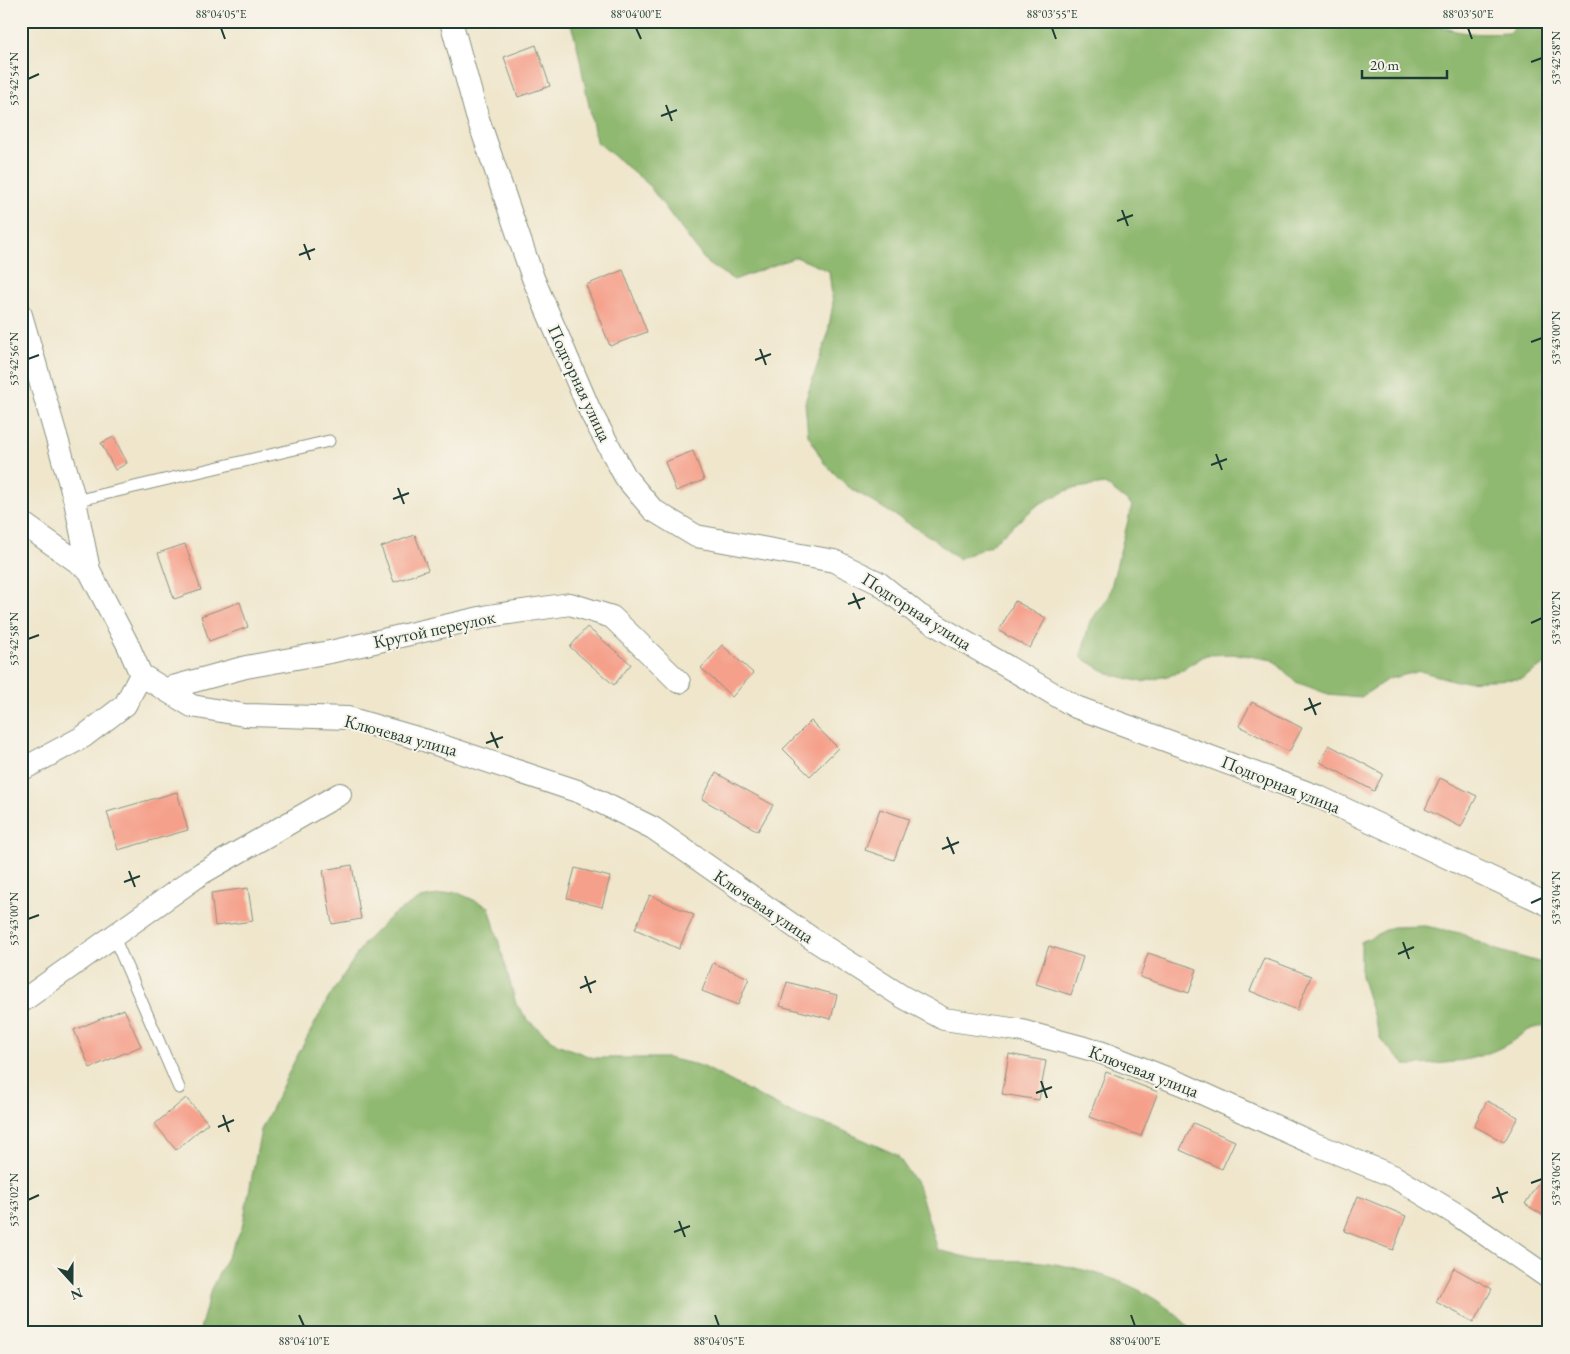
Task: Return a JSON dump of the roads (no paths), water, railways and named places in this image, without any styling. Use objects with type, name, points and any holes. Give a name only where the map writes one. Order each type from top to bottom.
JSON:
[{"type":"street","name":"Подгорная улица","points":[[451,21],[477,116],[533,278],[590,411],[626,478],[653,510],[696,536],[834,561],[879,583],[919,615],[1076,707],[1319,797],[1549,905]]},
{"type":"street","points":[[21,315],[75,501],[89,570],[128,644],[141,675],[124,705],[83,738],[21,770]]},
{"type":"street","points":[[21,522],[89,570]]},
{"type":"street","name":"Крутой переулок","points":[[165,689],[246,667],[330,652],[488,616],[570,604],[612,617],[679,682]]},
{"type":"street","name":"Ключевая улица","points":[[141,675],[192,706],[244,715],[348,718],[424,740],[580,792],[653,828],[814,940],[903,997],[944,1019],[1018,1030],[1100,1052],[1184,1085],[1310,1142],[1393,1176],[1456,1214],[1549,1278]]},
{"type":"street","points":[[21,1002],[113,935],[202,874],[340,794]]},
{"type":"lane","points":[[75,501],[329,441]]},
{"type":"lane","points":[[113,935],[180,1088]]}]
